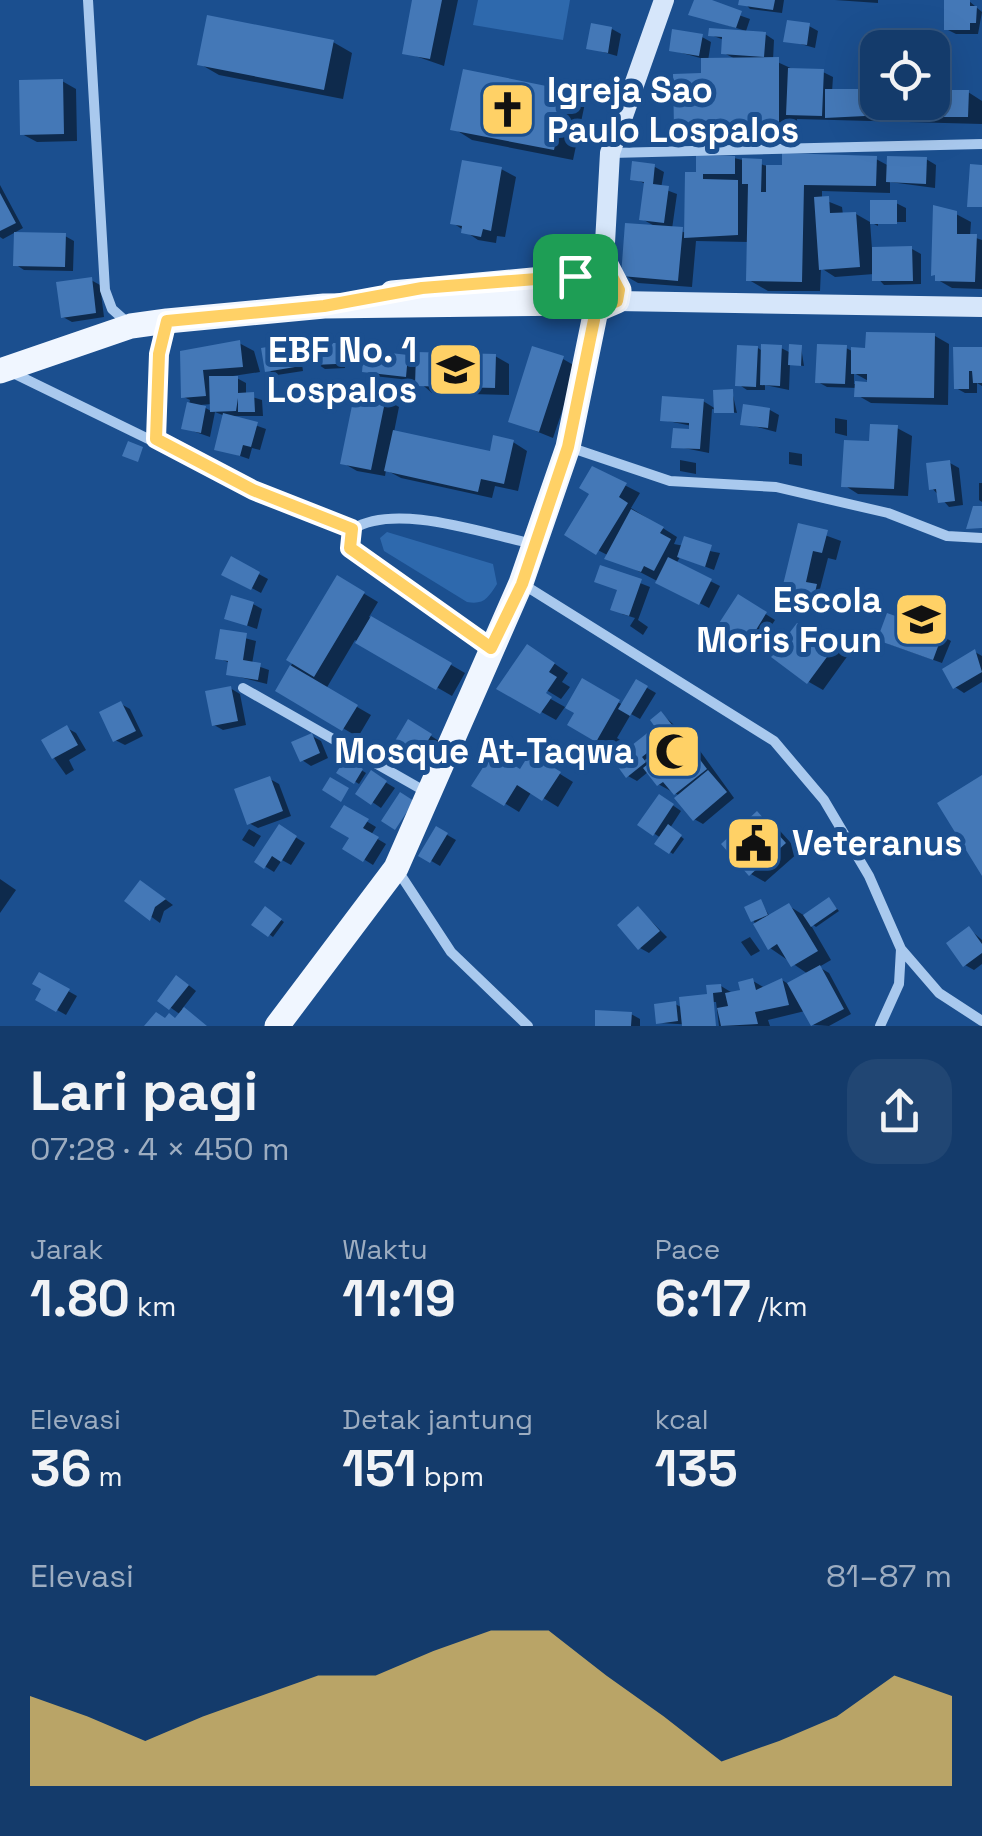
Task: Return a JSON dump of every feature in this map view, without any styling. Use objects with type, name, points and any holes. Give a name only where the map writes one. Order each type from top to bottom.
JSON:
[{"type":"main road","points":[[277,1026],[396,868],[522,584],[568,447],[603,301],[604,261],[582,267],[575,276],[576,296],[603,301]]},
{"type":"main road","points":[[324,306],[422,288],[575,276]]},
{"type":"main road","points":[[3,370],[131,326],[167,321],[324,306],[603,301]]},
{"type":"street","points":[[88,0],[105,290],[112,309],[131,326]]},
{"type":"street","points":[[604,261],[610,154],[664,0]]},
{"type":"street","points":[[610,154],[982,144]]},
{"type":"street","points":[[603,301],[982,296]]},
{"type":"street","points":[[603,301],[982,306]]},
{"type":"street","points":[[156,439],[156,389],[167,321]]},
{"type":"street","points":[[3,370],[156,439],[253,490],[352,529],[380,518],[408,518],[534,544]]},
{"type":"street","points":[[568,447],[670,481],[776,487],[888,513],[946,536],[982,538]]},
{"type":"street","points":[[352,529],[350,548],[491,648]]},
{"type":"street","points":[[522,584],[562,613],[706,695],[774,741],[824,800],[869,876],[901,950],[939,993],[982,1024]]},
{"type":"street","points":[[244,688],[428,793]]},
{"type":"street","points":[[396,868],[451,952],[528,1026]]},
{"type":"street","points":[[880,1026],[899,984],[901,950]]},
{"type":"shaded area","points":[[478,0],[570,0],[563,40],[473,25]]},
{"type":"shaded area","points":[[387,532],[493,564],[497,584],[485,599],[467,602],[384,551],[380,538]]},
{"type":"building","points":[[412,0],[442,0],[430,59],[402,54]]},
{"type":"building","points":[[694,0],[712,0],[742,11],[736,28],[688,15]]},
{"type":"building","points":[[739,0],[775,0],[773,10],[738,5]]},
{"type":"building","points":[[944,0],[970,0],[970,6],[977,6],[976,23],[970,23],[970,30],[944,30]]},
{"type":"building","points":[[207,15],[334,40],[324,90],[197,65]]},
{"type":"building","points":[[787,20],[810,23],[807,45],[783,42]]},
{"type":"building","points":[[591,23],[612,27],[608,53],[586,49]]},
{"type":"building","points":[[709,28],[766,32],[764,57],[721,54],[722,37],[708,36]]},
{"type":"building","points":[[672,29],[703,34],[699,56],[669,51]]},
{"type":"building","points":[[779,57],[779,128],[674,129],[673,74],[701,73],[701,58]]},
{"type":"building","points":[[788,68],[824,69],[822,116],[786,115]]},
{"type":"building","name":"Igreja Sao Paulo Lospalos","points":[[463,69],[566,90],[554,150],[450,130]]},
{"type":"building","points":[[63,79],[64,134],[20,135],[19,80]]},
{"type":"building","points":[[825,89],[860,89],[860,116],[825,118]]},
{"type":"building","points":[[950,90],[969,90],[968,117],[950,117]]},
{"type":"building","points":[[782,153],[877,156],[876,186],[804,185],[802,282],[746,281],[748,184],[742,184],[742,158],[762,159],[761,192],[766,192],[766,165],[782,165]]},
{"type":"building","points":[[696,155],[735,156],[735,174],[703,174],[703,179],[738,180],[738,235],[684,238],[685,172],[696,172]]},
{"type":"building","points":[[887,156],[927,157],[926,184],[886,182]]},
{"type":"building","points":[[462,160],[502,167],[491,231],[483,229],[481,237],[461,233],[462,226],[450,224]]},
{"type":"building","points":[[632,161],[655,164],[653,184],[669,186],[664,223],[639,220],[644,182],[630,180]]},
{"type":"building","points":[[970,164],[982,165],[982,207],[967,207]]},
{"type":"building","points":[[0,193],[16,223],[0,231]]},
{"type":"building","points":[[829,196],[830,213],[856,212],[860,267],[819,270],[814,197]]},
{"type":"building","points":[[870,200],[897,200],[897,224],[870,224]]},
{"type":"building","points":[[933,205],[957,211],[957,234],[977,234],[975,282],[935,281],[935,275],[931,276]]},
{"type":"building","points":[[625,223],[683,227],[678,281],[621,276]]},
{"type":"building","points":[[14,232],[66,233],[65,267],[13,266]]},
{"type":"building","points":[[912,246],[913,281],[872,281],[872,247]]},
{"type":"building","points":[[92,277],[96,313],[61,318],[56,282]]},
{"type":"building","points":[[866,332],[935,333],[934,398],[854,397],[855,381],[867,382],[867,374],[851,374],[851,347],[865,348]]},
{"type":"building","points":[[240,340],[243,367],[203,370],[206,396],[181,398],[180,351]]},
{"type":"building","points":[[292,343],[295,367],[265,372],[261,348]]},
{"type":"building","points":[[313,343],[336,343],[336,364],[313,365]]},
{"type":"building","points":[[761,344],[782,345],[780,386],[760,385]]},
{"type":"building","points":[[789,344],[802,345],[801,366],[788,365]]},
{"type":"building","points":[[817,344],[847,345],[845,384],[815,383]]},
{"type":"building","points":[[737,345],[758,346],[756,387],[735,386]]},
{"type":"building","name":"EBF No. 1 Lospalos","points":[[532,346],[564,356],[539,432],[508,422]]},
{"type":"building","points":[[953,347],[982,347],[982,383],[973,383],[969,371],[969,389],[954,389]]},
{"type":"building","points":[[364,350],[408,355],[406,377],[362,372]]},
{"type":"building","name":"EBF No. 1 Lospalos","points":[[416,352],[496,354],[495,388],[415,386]]},
{"type":"building","points":[[209,376],[238,376],[238,393],[254,392],[255,412],[238,412],[238,398],[236,411],[210,412]]},
{"type":"building","points":[[733,389],[734,413],[714,413],[713,390]]},
{"type":"building","name":"EBF No. 1 Lospalos","points":[[355,391],[386,397],[371,470],[340,464]]},
{"type":"building","points":[[662,396],[704,399],[700,449],[671,448],[673,428],[689,429],[689,423],[660,421]]},
{"type":"building","points":[[187,402],[206,406],[201,433],[181,429]]},
{"type":"building","points":[[743,404],[770,408],[768,428],[740,425]]},
{"type":"building","points":[[223,413],[258,422],[251,447],[243,445],[240,456],[214,450]]},
{"type":"building","points":[[870,424],[898,425],[894,489],[841,487],[844,440],[869,441]]},
{"type":"building","points":[[393,430],[490,451],[493,435],[514,440],[504,484],[481,479],[478,492],[384,471]]},
{"type":"building","points":[[128,441],[143,447],[138,462],[122,456]]},
{"type":"building","points":[[950,460],[955,501],[938,503],[936,489],[929,490],[926,463]]},
{"type":"building","points":[[592,466],[627,483],[619,497],[628,503],[596,555],[564,535],[589,494],[579,488]]},
{"type":"building","points":[[973,506],[982,506],[982,528],[966,529]]},
{"type":"building","points":[[631,509],[664,527],[660,533],[671,539],[654,571],[644,566],[641,572],[604,559]]},
{"type":"building","points":[[798,523],[828,530],[822,553],[813,551],[806,582],[817,584],[813,601],[781,593]]},
{"type":"building","points":[[684,536],[712,545],[705,567],[677,557]]},
{"type":"building","points":[[231,556],[260,572],[251,590],[221,575]]},
{"type":"building","points":[[668,557],[712,579],[699,605],[655,583]]},
{"type":"building","points":[[600,565],[642,579],[629,616],[610,610],[617,590],[594,582]]},
{"type":"building","points":[[337,575],[365,592],[314,677],[286,660]]},
{"type":"building","points":[[738,594],[767,612],[748,643],[741,638],[731,654],[708,640]]},
{"type":"building","points":[[231,595],[254,602],[247,626],[224,619]]},
{"type":"building","points":[[887,613],[943,633],[933,660],[877,640]]},
{"type":"building","points":[[371,616],[452,663],[436,690],[355,643]]},
{"type":"building","points":[[797,623],[821,641],[830,629],[841,638],[807,684],[771,657]]},
{"type":"building","points":[[220,629],[247,633],[243,660],[261,663],[258,680],[226,675],[228,661],[215,659]]},
{"type":"building","points":[[527,644],[555,663],[549,672],[557,677],[546,693],[552,697],[540,714],[496,689]]},
{"type":"building","points":[[975,649],[982,672],[953,689],[942,669]]},
{"type":"building","points":[[290,665],[358,705],[342,731],[275,691]]},
{"type":"building","points":[[582,678],[620,700],[596,742],[567,725],[574,713],[565,708]]},
{"type":"building","points":[[636,679],[648,686],[630,716],[618,709]]},
{"type":"building","points":[[231,686],[238,721],[212,726],[205,691]]},
{"type":"building","points":[[121,701],[136,731],[113,742],[99,712]]},
{"type":"building","points":[[661,711],[676,730],[642,757],[646,762],[626,778],[613,760],[655,727],[650,720]]},
{"type":"building","points":[[408,719],[432,734],[416,760],[392,746]]},
{"type":"building","points":[[67,725],[78,745],[52,759],[41,740]]},
{"type":"building","points":[[312,733],[320,753],[300,762],[291,742]]},
{"type":"building","points":[[680,733],[707,769],[674,795],[663,782],[657,786],[643,768],[648,764],[645,760]]},
{"type":"building","points":[[493,752],[520,769],[530,753],[561,772],[542,801],[517,785],[504,806],[471,786]]},
{"type":"building","points":[[346,758],[363,769],[354,784],[336,773]]},
{"type":"building","points":[[371,770],[387,781],[371,805],[355,794]]},
{"type":"building","points":[[708,770],[727,792],[693,821],[674,798]]},
{"type":"building","points":[[982,775],[982,876],[937,803]]},
{"type":"building","points":[[270,776],[283,811],[247,825],[234,789]]},
{"type":"building","points":[[330,777],[349,788],[341,802],[322,790]]},
{"type":"building","points":[[400,792],[414,801],[395,830],[381,821]]},
{"type":"building","points":[[659,794],[674,804],[653,836],[637,825]]},
{"type":"building","points":[[344,805],[369,819],[363,828],[379,837],[363,862],[342,849],[349,838],[330,827]]},
{"type":"building","name":"Veteranus","points":[[757,811],[786,843],[749,876],[721,844]]},
{"type":"building","points":[[279,824],[297,836],[281,862],[272,856],[264,869],[254,862]]},
{"type":"building","points":[[668,824],[682,835],[669,854],[654,844]]},
{"type":"building","points":[[436,826],[448,833],[430,863],[418,856]]},
{"type":"building","points":[[140,880],[166,899],[155,907],[150,921],[124,901]]},
{"type":"building","points":[[829,897],[837,909],[811,927],[803,915]]},
{"type":"building","points":[[761,899],[768,915],[751,922],[744,907]]},
{"type":"building","points":[[789,903],[818,951],[791,967],[777,944],[768,950],[753,924]]},
{"type":"building","points":[[265,906],[282,919],[268,937],[251,925]]},
{"type":"building","points":[[638,906],[660,931],[638,950],[617,925]]},
{"type":"building","points":[[969,926],[982,944],[982,953],[963,967],[946,943]]},
{"type":"building","points":[[820,965],[844,1009],[811,1026],[787,983]]},
{"type":"building","points":[[39,972],[70,989],[56,1012],[35,1000],[41,989],[32,984]]},
{"type":"building","points":[[176,975],[189,985],[169,1010],[157,1001]]},
{"type":"building","points":[[753,978],[756,990],[782,978],[789,1005],[755,1012],[758,1024],[721,1026],[717,1008],[728,1006],[725,993],[740,990],[738,982]]},
{"type":"building","points":[[721,984],[722,992],[713,993],[716,1026],[682,1026],[679,997],[707,994],[706,985]]},
{"type":"building","points":[[676,1001],[678,1021],[656,1024],[654,1004]]},
{"type":"building","points":[[184,1007],[207,1026],[144,1026],[156,1012],[165,1018],[169,1013],[175,1018]]},
{"type":"building","points":[[595,1010],[632,1012],[631,1026],[595,1026]]},
{"type":"place","name":"Igreja Sao Paulo Lospalos","points":[[508,110]]},
{"type":"place","name":"EBF No. 1 Lospalos","points":[[456,370]]},
{"type":"place","name":"Escola Moris Foun","points":[[921,620]]},
{"type":"place","name":"Mosque At-Taqwa","points":[[673,751]]},
{"type":"place","name":"Veteranus","points":[[753,843]]},
{"type":"route","points":[[604,261],[619,290],[617,301],[596,310],[568,447],[522,584],[491,648],[350,548],[352,529],[253,490],[156,439],[154,406],[167,321],[324,306],[422,288],[575,276],[582,267],[604,261]]}]
